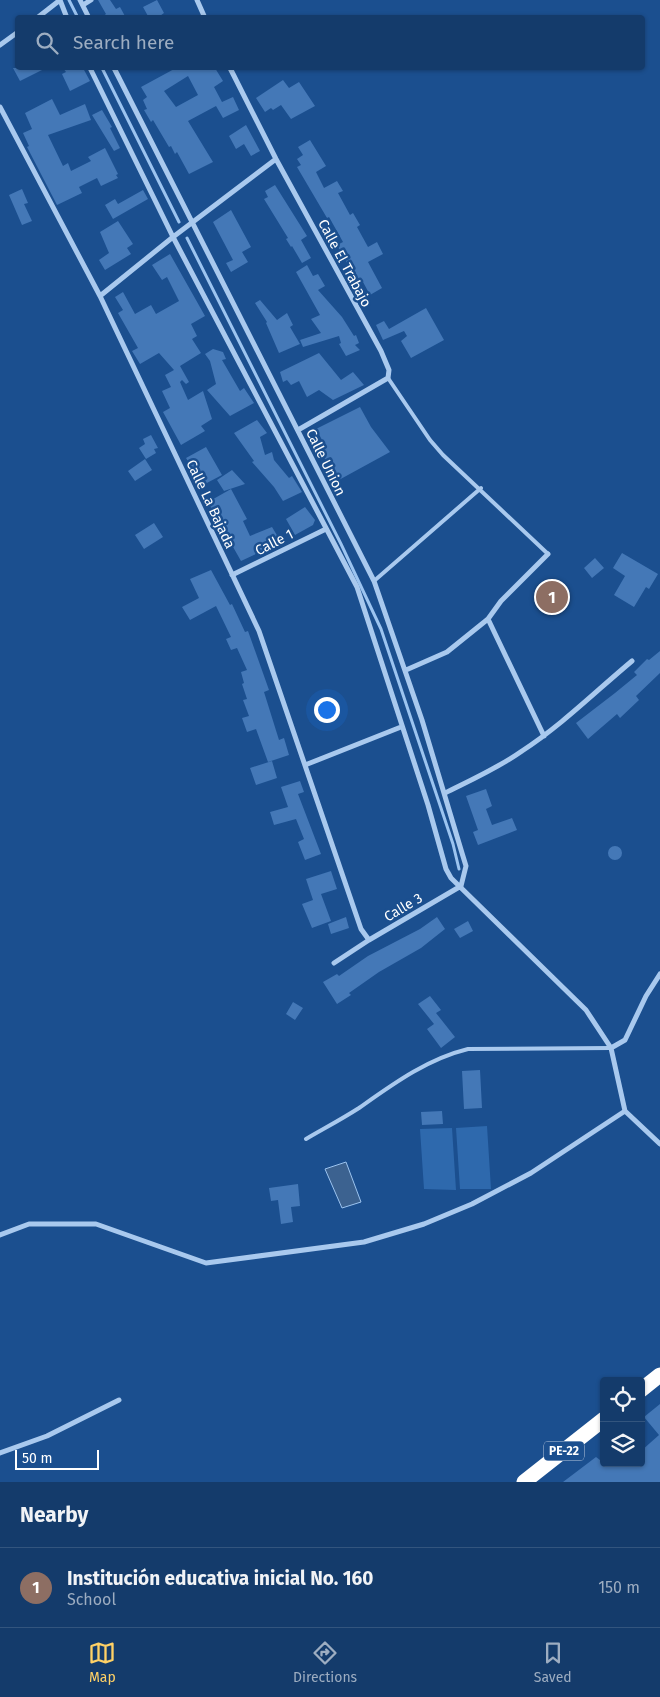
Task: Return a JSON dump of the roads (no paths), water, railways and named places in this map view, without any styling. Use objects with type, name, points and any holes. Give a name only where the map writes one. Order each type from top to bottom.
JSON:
[{"type":"highway","points":[[645,1387],[660,1375]]},
{"type":"highway","name":"PE-22","points":[[524,1482],[600,1422]]},
{"type":"street","points":[[41,15],[60,0],[66,15]]},
{"type":"street","points":[[88,15],[82,2],[91,0]]},
{"type":"street","points":[[197,0],[204,15]]},
{"type":"street","points":[[0,45],[15,34]]},
{"type":"street","points":[[91,70],[173,237],[357,587],[401,727],[428,804],[446,869],[460,886],[586,1010],[611,1048],[625,1111],[660,1144]]},
{"type":"street","name":"Calle Union","points":[[115,70],[374,581],[406,670],[466,866],[460,886]]},
{"type":"street","name":"Calle El Trabajo","points":[[231,70],[276,159],[386,360],[389,370],[388,378]]},
{"type":"street","name":"Calle La Bajada","points":[[0,107],[100,296],[264,646],[361,929],[369,940]]},
{"type":"street","points":[[100,296],[173,237],[276,159]]},
{"type":"street","points":[[298,430],[388,378]]},
{"type":"street","name":"Calle 1","points":[[232,575],[326,529]]},
{"type":"street","points":[[406,670],[447,652],[488,619],[501,601],[548,554]]},
{"type":"street","points":[[488,619],[544,736]]},
{"type":"street","points":[[445,793],[491,770],[544,736],[632,661]]},
{"type":"street","points":[[305,765],[401,727]]},
{"type":"street","name":"Calle 3","points":[[334,963],[460,886]]},
{"type":"street","points":[[611,1048],[625,1040],[646,996],[660,974]]},
{"type":"street","points":[[0,1235],[29,1224],[96,1224],[206,1263],[364,1242],[424,1224],[472,1204],[531,1174],[625,1111]]},
{"type":"street","points":[[0,1453],[47,1436],[119,1400]]},
{"type":"lane","points":[[388,378],[430,440],[443,455],[481,488],[548,554]]},
{"type":"lane","points":[[374,581],[481,488]]},
{"type":"lane","points":[[306,1140],[359,1108],[379,1092],[448,1054],[468,1049],[611,1048]]},
{"type":"waterway","points":[[69,0],[76,15]]},
{"type":"waterway","points":[[103,70],[179,222]]},
{"type":"waterway","points":[[187,238],[341,544],[381,629],[453,844],[459,869]]},
{"type":"place","name":"Institución educativa inicial No. 160","points":[[552,597]]}]
